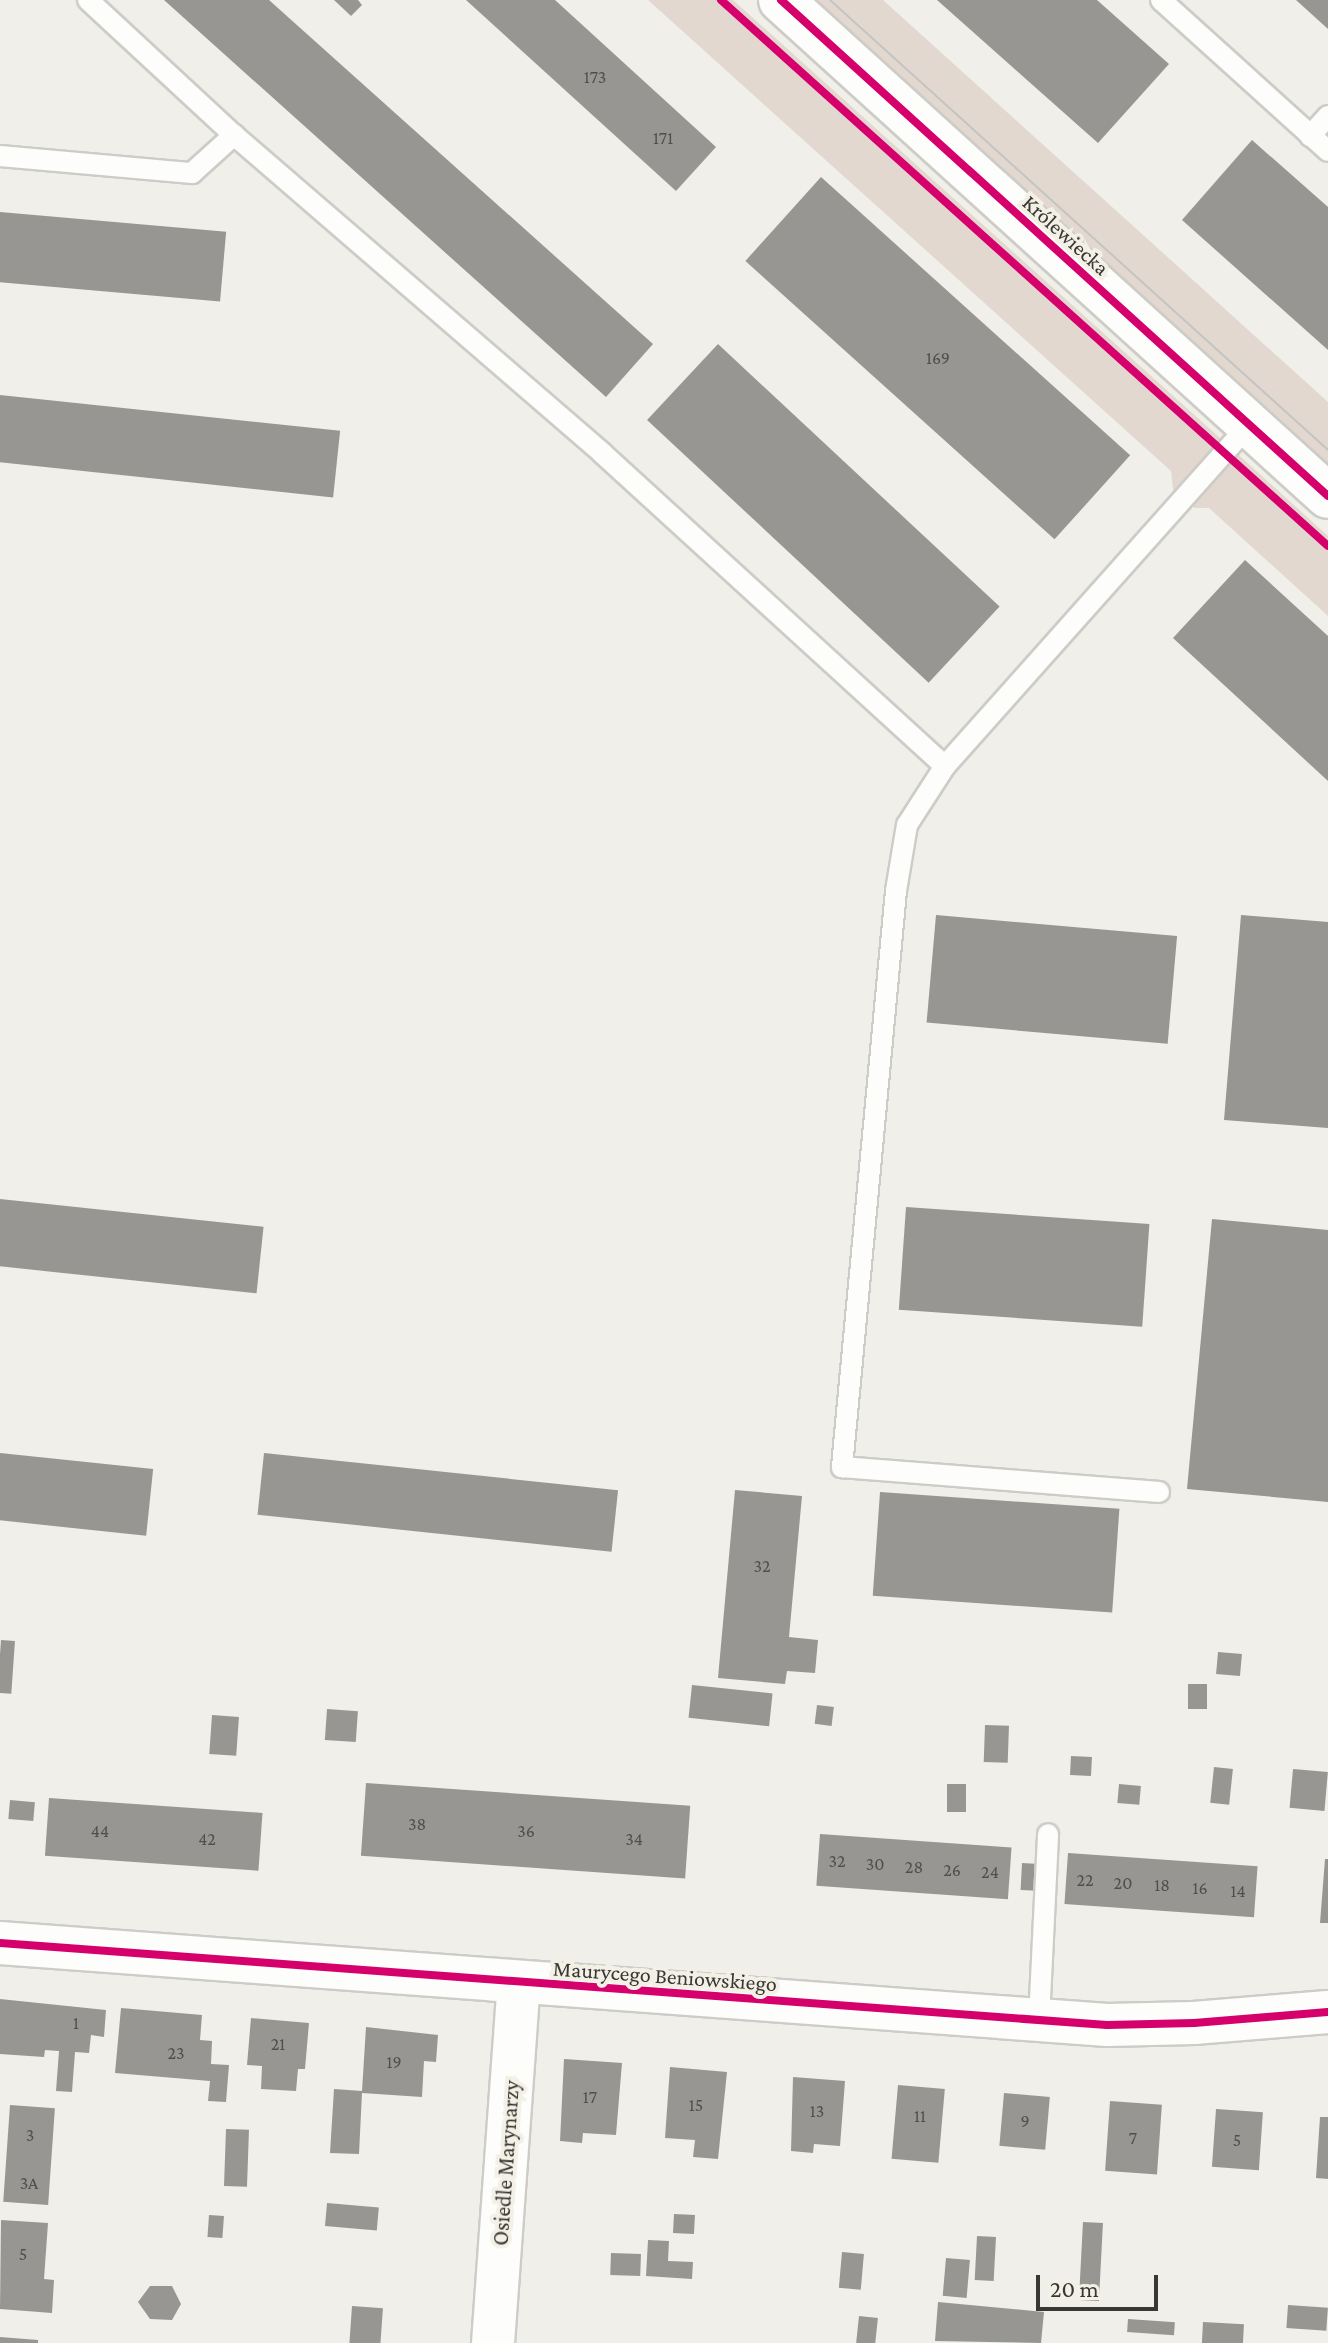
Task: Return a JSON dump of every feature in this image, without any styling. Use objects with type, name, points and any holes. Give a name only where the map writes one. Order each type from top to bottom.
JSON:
[{"type":"main road","name":"Królewiecka","points":[[781,0],[1328,496]]},
{"type":"street","name":"Maurycego Beniowskiego","points":[[0,1943],[1039,2020],[1182,2024],[1328,2012]]},
{"type":"street","name":"Osiedle Marynarzy","points":[[493,2343],[519,1983]]},
{"type":"lane","points":[[88,0],[234,135],[602,453],[945,766]]},
{"type":"lane","points":[[1161,0],[1328,151]]},
{"type":"lane","points":[[1310,136],[1328,116]]},
{"type":"lane","points":[[0,156],[192,173],[234,135]]},
{"type":"lane","points":[[1159,1492],[842,1467],[896,891],[907,825],[945,766],[1249,425]]},
{"type":"lane","points":[[1039,2020],[1048,1834]]},
{"type":"shaded area","points":[[648,0],[733,0],[1230,447],[1328,536],[1328,616],[1209,508],[1195,508],[1173,489],[1171,471]]},
{"type":"shaded area","points":[[817,0],[883,0],[1328,402],[1328,464]]},
{"type":"building","points":[[164,0],[269,0],[653,344],[606,397]]},
{"type":"building","points":[[334,0],[358,0],[362,5],[351,16]]},
{"type":"building","points":[[466,0],[555,0],[716,147],[676,191]]},
{"type":"building","points":[[937,0],[1097,0],[1169,64],[1098,143]]},
{"type":"building","points":[[1296,0],[1328,0],[1328,29]]},
{"type":"building","points":[[1252,140],[1328,207],[1328,350],[1182,220]]},
{"type":"building","points":[[821,177],[1130,455],[1055,539],[745,261]]},
{"type":"building","points":[[0,212],[226,232],[220,302],[0,282]]},
{"type":"building","points":[[718,344],[1000,607],[929,683],[647,420]]},
{"type":"building","points":[[0,395],[340,431],[333,497],[0,462]]},
{"type":"building","points":[[1245,560],[1328,636],[1328,781],[1173,638]]},
{"type":"building","points":[[936,915],[1177,936],[1168,1044],[927,1023]]},
{"type":"building","points":[[1241,915],[1328,922],[1328,1128],[1224,1120]]},
{"type":"building","points":[[0,1199],[264,1227],[257,1293],[0,1266]]},
{"type":"building","points":[[906,1207],[1149,1224],[1142,1327],[899,1310]]},
{"type":"building","points":[[1212,1219],[1328,1230],[1328,1502],[1187,1489]]},
{"type":"building","points":[[0,1453],[153,1469],[146,1536],[0,1520]]},
{"type":"building","points":[[264,1453],[618,1490],[612,1552],[258,1515]]},
{"type":"building","points":[[735,1490],[802,1496],[789,1637],[818,1640],[815,1673],[787,1671],[785,1684],[718,1678]]},
{"type":"building","points":[[880,1492],[1119,1509],[1112,1612],[873,1596]]},
{"type":"building","points":[[1,1640],[15,1641],[11,1694],[0,1693]]},
{"type":"building","points":[[1218,1652],[1242,1654],[1240,1676],[1216,1674]]},
{"type":"building","points":[[1188,1684],[1207,1684],[1207,1709],[1188,1709]]},
{"type":"building","points":[[692,1685],[773,1693],[769,1726],[689,1718]]},
{"type":"building","points":[[817,1705],[834,1707],[832,1726],[815,1724]]},
{"type":"building","points":[[327,1709],[358,1711],[356,1742],[325,1740]]},
{"type":"building","points":[[212,1715],[239,1717],[236,1756],[209,1754]]},
{"type":"building","points":[[985,1725],[1009,1726],[1008,1763],[984,1762]]},
{"type":"building","points":[[1071,1756],[1092,1757],[1091,1776],[1070,1775]]},
{"type":"building","points":[[1214,1767],[1233,1769],[1229,1805],[1210,1803]]},
{"type":"building","points":[[1293,1769],[1328,1772],[1324,1811],[1290,1808]]},
{"type":"building","points":[[366,1783],[690,1806],[685,1878],[361,1856]]},
{"type":"building","points":[[947,1784],[966,1784],[966,1812],[947,1812]]},
{"type":"building","points":[[1119,1784],[1141,1786],[1139,1805],[1117,1803]]},
{"type":"building","points":[[49,1798],[262,1813],[258,1871],[45,1856]]},
{"type":"building","points":[[10,1800],[35,1802],[33,1821],[8,1819]]},
{"type":"building","points":[[820,1834],[1012,1847],[1008,1899],[816,1886]]},
{"type":"building","points":[[1068,1853],[1258,1866],[1254,1917],[1064,1904]]},
{"type":"building","points":[[1325,1859],[1328,1859],[1328,1923],[1320,1923]]},
{"type":"building","points":[[1022,1863],[1039,1864],[1038,1891],[1021,1890]]},
{"type":"building","points":[[0,1999],[106,2010],[104,2037],[91,2035],[89,2053],[75,2052],[72,2092],[56,2091],[59,2051],[45,2050],[44,2057],[0,2054]]},
{"type":"building","points":[[121,2008],[202,2015],[200,2040],[212,2041],[211,2064],[229,2065],[226,2102],[208,2101],[210,2081],[115,2073]]},
{"type":"building","points":[[251,2018],[309,2023],[305,2069],[298,2069],[296,2091],[261,2089],[262,2066],[247,2065]]},
{"type":"building","points":[[366,2027],[438,2035],[436,2062],[424,2061],[422,2097],[362,2093],[359,2154],[330,2153],[334,2089],[362,2091]]},
{"type":"building","points":[[564,2059],[622,2063],[616,2135],[583,2133],[582,2143],[560,2141]]},
{"type":"building","points":[[670,2067],[727,2072],[718,2159],[693,2157],[695,2140],[665,2138]]},
{"type":"building","points":[[793,2077],[845,2081],[840,2146],[814,2144],[813,2153],[791,2151]]},
{"type":"building","points":[[898,2085],[945,2089],[938,2163],[892,2159]]},
{"type":"building","points":[[1004,2093],[1050,2097],[1045,2150],[999,2146]]},
{"type":"building","points":[[1110,2101],[1162,2105],[1157,2174],[1105,2171]]},
{"type":"building","points":[[10,2105],[55,2108],[48,2205],[3,2202]]},
{"type":"building","points":[[1216,2109],[1263,2112],[1259,2170],[1212,2167]]},
{"type":"building","points":[[1320,2117],[1328,2117],[1328,2179],[1316,2178]]},
{"type":"building","points":[[226,2129],[249,2130],[247,2187],[224,2186]]},
{"type":"building","points":[[327,2203],[379,2208],[377,2230],[325,2226]]},
{"type":"building","points":[[674,2214],[695,2215],[694,2234],[673,2233]]},
{"type":"building","points":[[209,2215],[224,2216],[222,2238],[207,2237]]},
{"type":"building","points":[[1,2220],[48,2223],[44,2279],[54,2280],[52,2313],[0,2309]]},
{"type":"building","points":[[1083,2222],[1103,2223],[1099,2301],[1079,2300]]},
{"type":"building","points":[[977,2236],[996,2237],[994,2281],[975,2280]]},
{"type":"building","points":[[648,2240],[669,2241],[668,2261],[693,2262],[692,2279],[646,2276]]},
{"type":"building","points":[[842,2252],[864,2254],[861,2290],[839,2288]]},
{"type":"building","points":[[611,2253],[641,2254],[640,2276],[610,2275]]},
{"type":"building","points":[[946,2258],[970,2260],[967,2298],[943,2296]]},
{"type":"building","points":[[150,2286],[172,2286],[181,2304],[172,2320],[150,2319],[138,2302]]},
{"type":"building","points":[[938,2302],[1044,2312],[1041,2343],[935,2341]]},
{"type":"building","points":[[1288,2305],[1328,2308],[1326,2331],[1286,2328]]},
{"type":"building","points":[[352,2306],[383,2308],[380,2343],[349,2343]]},
{"type":"building","points":[[859,2316],[878,2318],[875,2343],[856,2343]]},
{"type":"building","points":[[1128,2319],[1175,2322],[1174,2335],[1127,2332]]},
{"type":"building","points":[[1203,2322],[1244,2324],[1243,2343],[1202,2343]]},
{"type":"building","points":[[0,2337],[38,2340],[38,2343],[0,2343]]},
{"type":"tram line","points":[[830,0],[1328,450]]},
{"type":"cycle path","points":[[721,0],[1328,546]]},
{"type":"cycle path","points":[[781,0],[1328,496]]},
{"type":"cycle path","points":[[0,1943],[1107,2025],[1194,2023],[1328,2012]]}]
